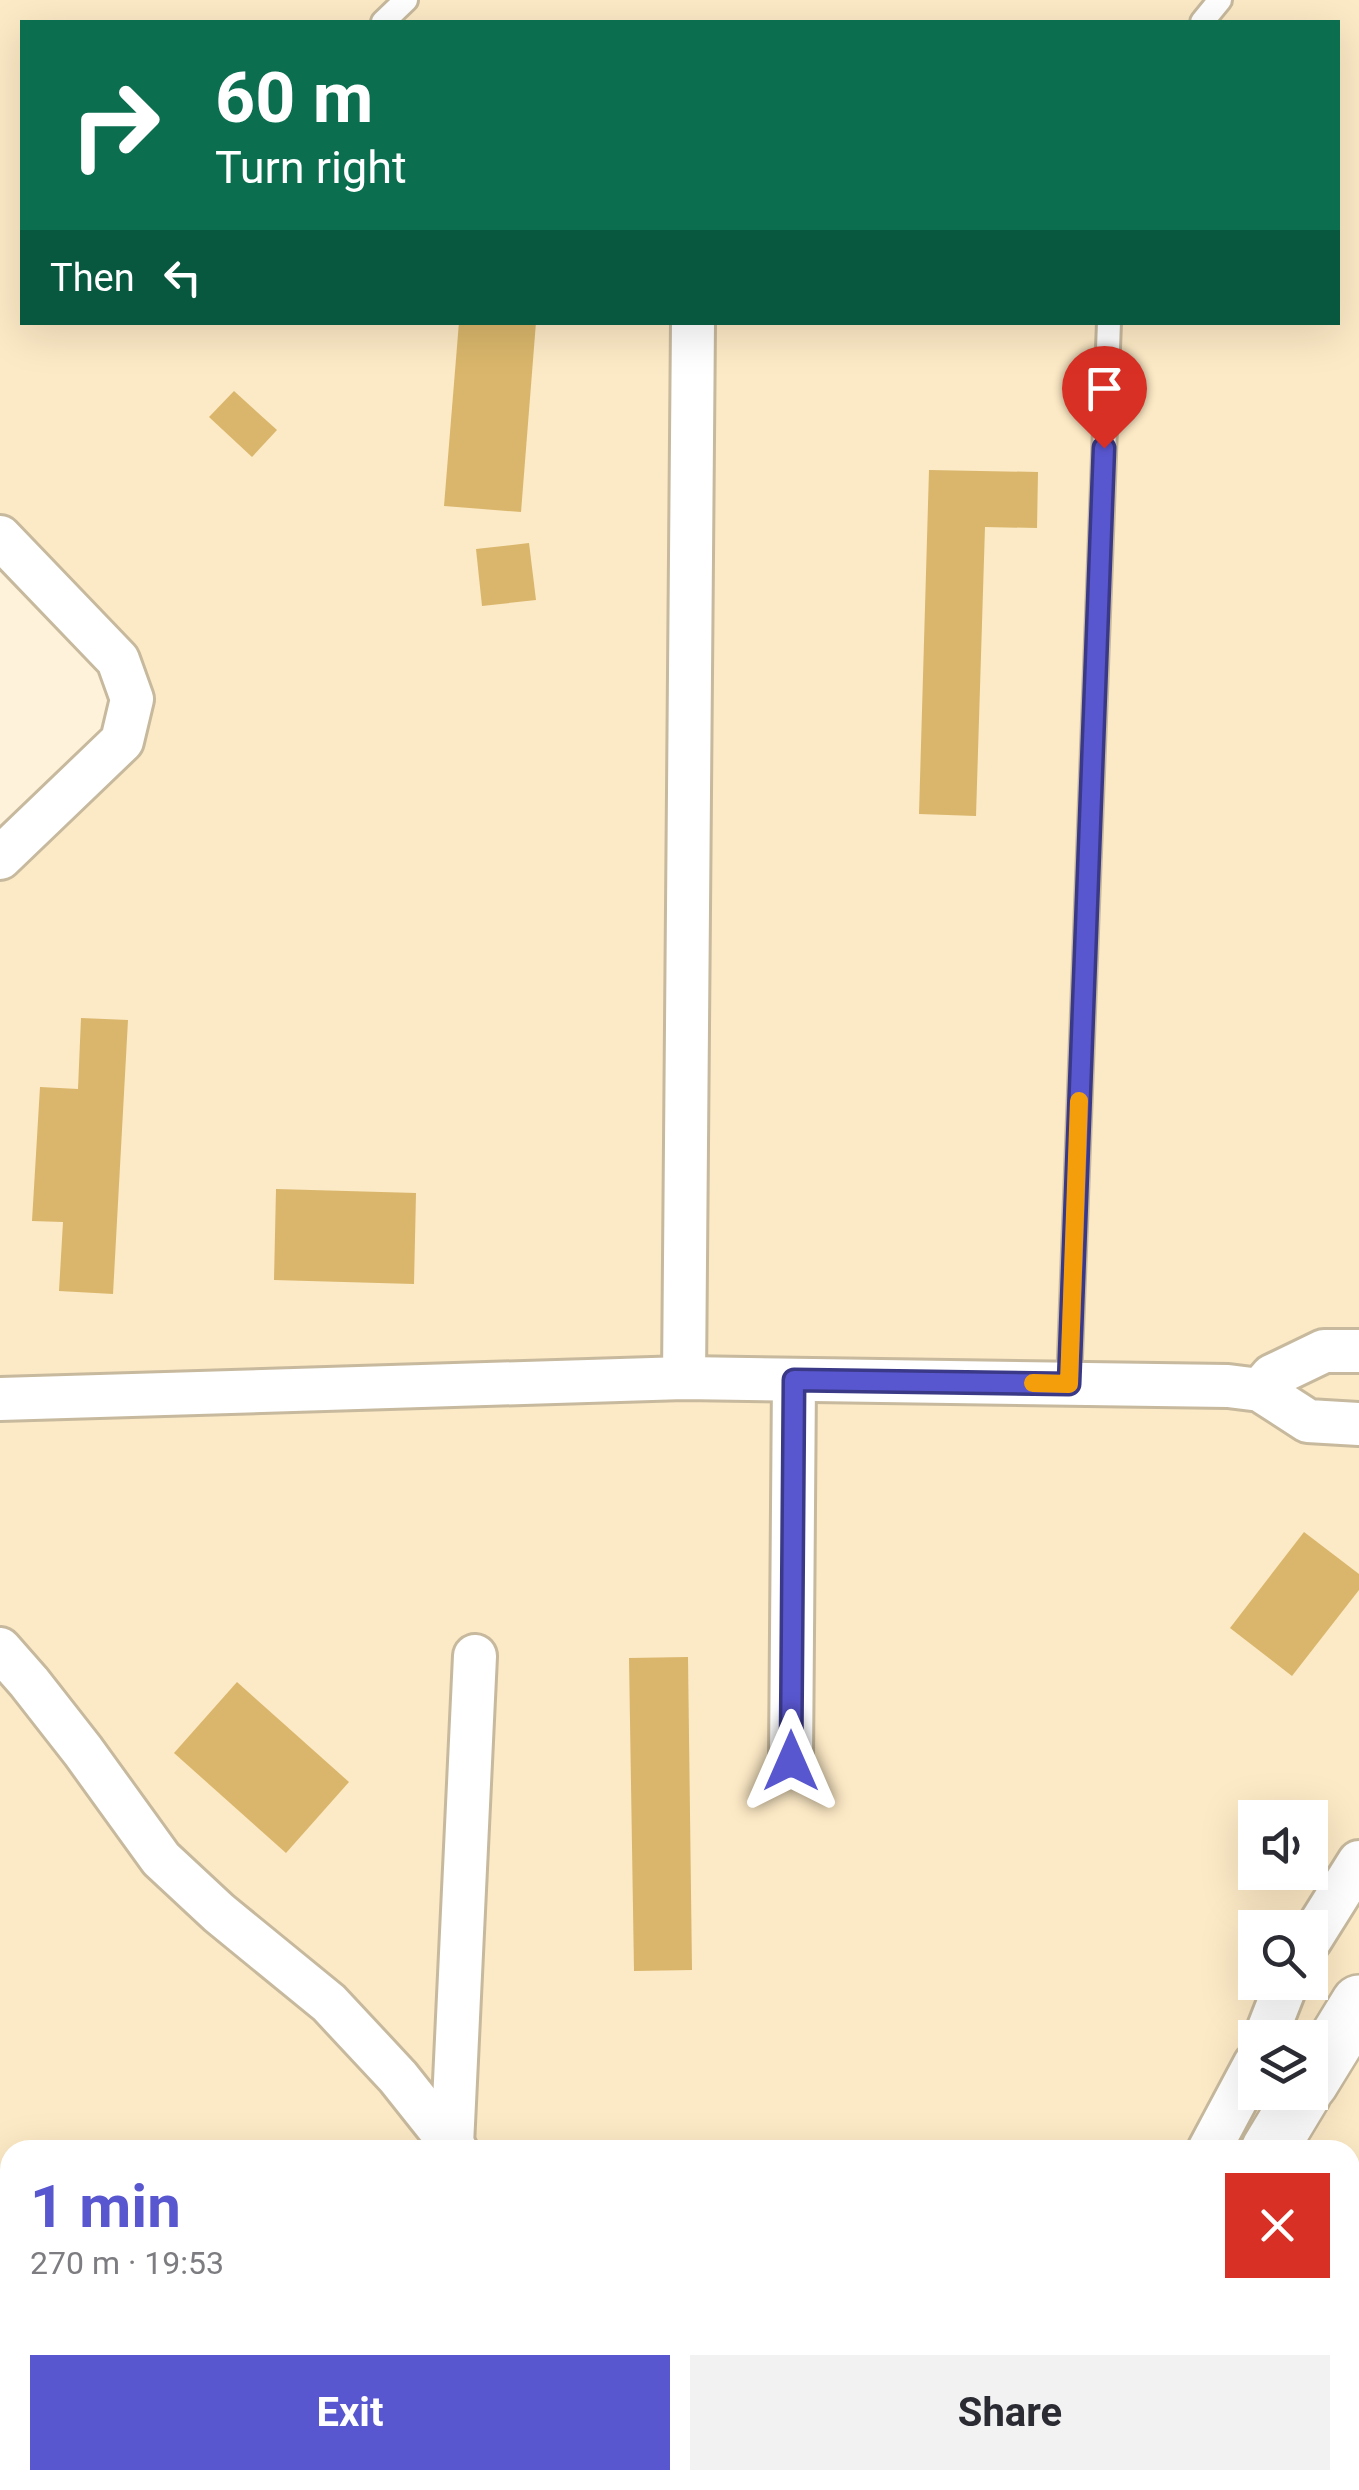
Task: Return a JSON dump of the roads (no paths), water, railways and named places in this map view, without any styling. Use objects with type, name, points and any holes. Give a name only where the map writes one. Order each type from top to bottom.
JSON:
[{"type":"main road","points":[[1328,2054],[1359,2003]]},
{"type":"main road","points":[[1275,2140],[1293,2110]]},
{"type":"street","points":[[684,1378],[693,325]]},
{"type":"street","points":[[0,536],[118,660],[132,699],[122,741],[0,858]]},
{"type":"street","points":[[1260,1390],[1272,1376],[1324,1351],[1359,1351]]},
{"type":"street","points":[[0,1399],[684,1378],[1228,1386],[1260,1390],[1308,1421],[1359,1424]]},
{"type":"street","points":[[791,1761],[794,1380]]},
{"type":"street","points":[[0,1649],[83,1751],[161,1859],[329,2004],[398,2077],[448,2140]]},
{"type":"street","points":[[454,2140],[475,1656]]},
{"type":"street","points":[[1328,1911],[1359,1862]]},
{"type":"street","points":[[1214,2140],[1238,2096]]},
{"type":"lane","points":[[384,20],[406,0]]},
{"type":"lane","points":[[1204,20],[1220,0]]},
{"type":"lane","points":[[1069,1384],[1109,325]]}]
